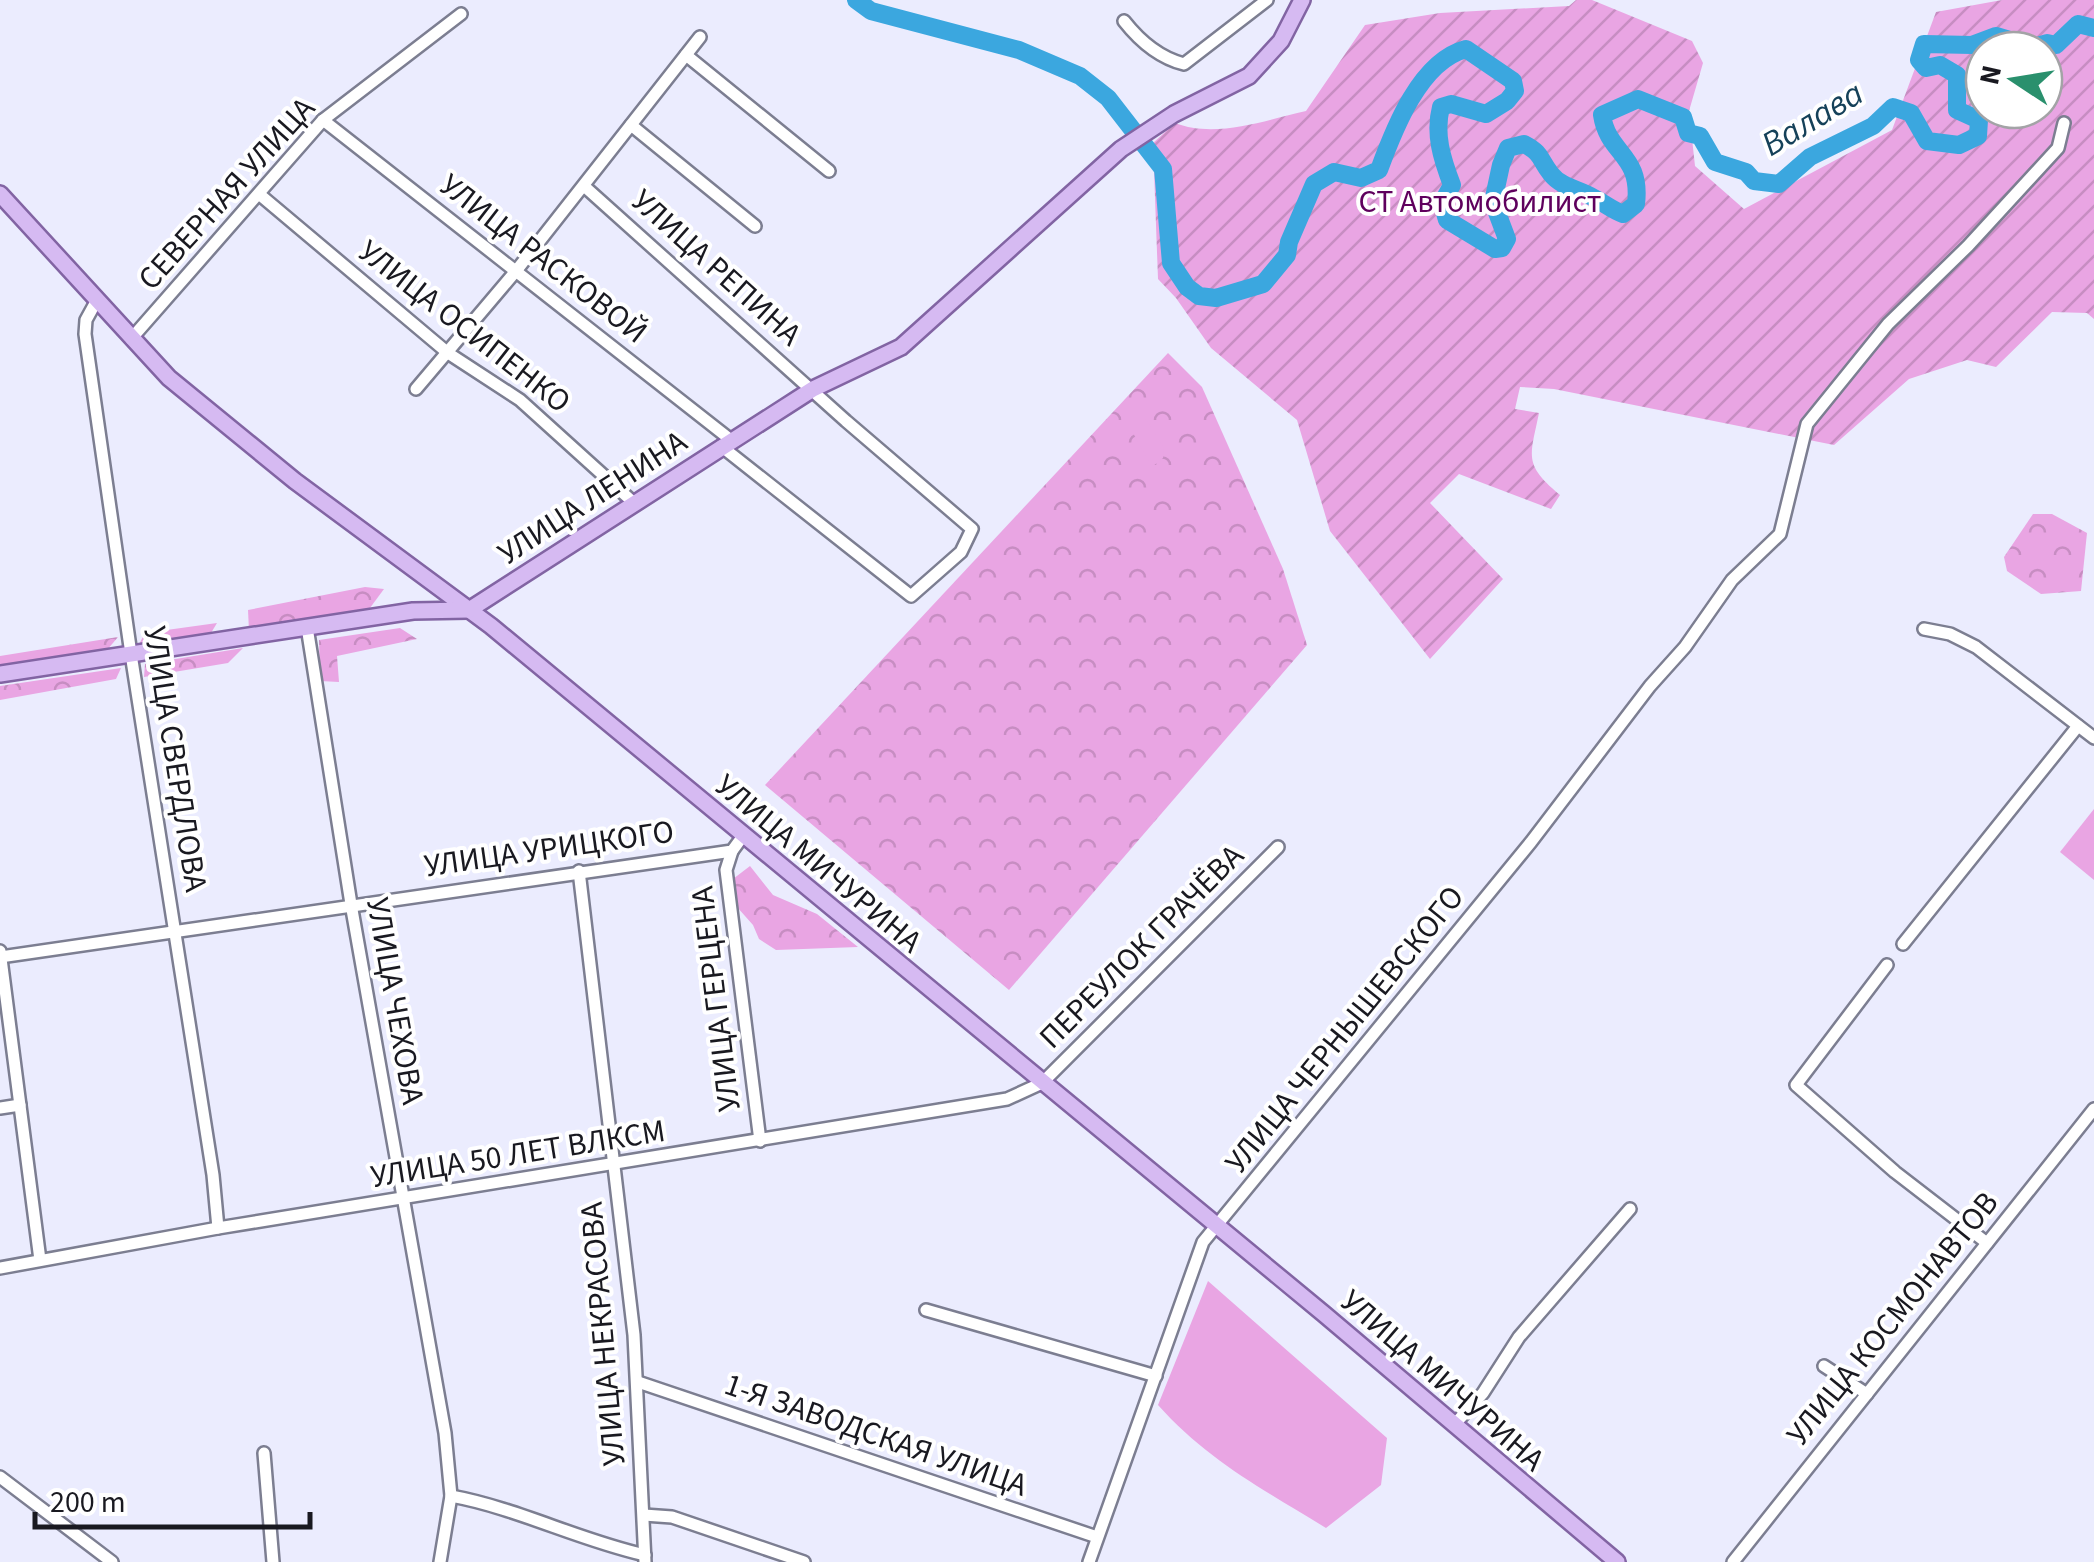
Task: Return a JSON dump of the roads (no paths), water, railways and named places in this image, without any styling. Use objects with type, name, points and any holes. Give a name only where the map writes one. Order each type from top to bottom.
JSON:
[{"type":"main road","name":"УЛИЦА ЛЕНИНА","points":[[469,610],[813,390],[901,347],[1121,149],[1174,114],[1249,76],[1281,41],[1302,0]]},
{"type":"main road","name":"УЛИЦА МИЧУРИНА","points":[[0,194],[169,378],[294,481],[469,610],[1617,1562]]},
{"type":"main road","points":[[412,612],[426,596],[427,577]]},
{"type":"main road","points":[[0,674],[412,612],[469,610]]},
{"type":"street","points":[[1124,21],[1135,35],[1170,60],[1184,64],[1267,0]]},
{"type":"street","name":"СЕВЕРНАЯ УЛИЦА","points":[[131,339],[323,120],[462,14]]},
{"type":"street","points":[[416,390],[516,271],[700,37]]},
{"type":"street","points":[[686,56],[829,171]]},
{"type":"street","name":"УЛИЦА РАСКОВОЙ","points":[[323,120],[516,271],[911,596]]},
{"type":"street","points":[[632,125],[755,226]]},
{"type":"street","name":"УЛИЦА ЧЕРНЫШЕВСКОГО","points":[[1088,1562],[1196,1256],[1531,842],[1650,686],[1685,648],[1732,580],[1780,534],[1808,424],[1888,324],[1968,246],[2058,148],[2062,130]]},
{"type":"street","name":"УЛИЦА РЕПИНА","points":[[584,186],[972,529],[961,552],[911,596]]},
{"type":"street","name":"УЛИЦА ОСИПЕНКО","points":[[259,194],[448,353],[520,400],[634,503]]},
{"type":"street","name":"УЛИЦА СВЕРДЛОВА","points":[[97,300],[86,320],[85,334],[218,1228]]},
{"type":"street","name":"УЛИЦА ЧЕХОВА","points":[[306,628],[445,1433],[451,1496],[440,1562]]},
{"type":"street","points":[[1924,629],[1950,634],[1976,646],[2078,726],[2093,733]]},
{"type":"street","points":[[1903,944],[2078,726]]},
{"type":"street","points":[[732,851],[742,836]]},
{"type":"street","name":"ПЕРЕУЛОК ГРАЧЁВА","points":[[1042,1083],[1278,847]]},
{"type":"street","name":"УЛИЦА УРИЦКОГО","points":[[0,955],[732,851]]},
{"type":"street","name":"УЛИЦА ГЕРЦЕНА","points":[[732,851],[726,870],[760,1141]]},
{"type":"street","name":"УЛИЦА НЕКРАСОВА","points":[[579,871],[638,1382],[644,1558]]},
{"type":"street","points":[[0,955],[40,1260]]},
{"type":"street","points":[[1887,965],[1796,1086],[1895,1172],[1987,1243]]},
{"type":"street","name":"УЛИЦА 50 ЛЕТ ВЛКСМ","points":[[0,1268],[218,1228],[1007,1099],[1042,1083]]},
{"type":"street","points":[[0,1108],[20,1105]]},
{"type":"street","name":"УЛИЦА КОСМОНАВТОВ","points":[[1733,1562],[2094,1109]]},
{"type":"street","points":[[1454,1425],[1483,1393],[1519,1337],[1630,1208]]},
{"type":"street","points":[[926,1310],[1156,1376]]},
{"type":"street","points":[[1824,1366],[1867,1394]]},
{"type":"street","name":"1-Я ЗАВОДСКАЯ УЛИЦА","points":[[638,1382],[1097,1537]]},
{"type":"street","points":[[264,1454],[273,1562]]},
{"type":"street","points":[[0,1477],[112,1562]]},
{"type":"street","points":[[451,1496],[481,1502],[644,1558]]},
{"type":"street","points":[[644,1515],[672,1517],[804,1562]]},
{"type":"waterway","name":"Валава","points":[[856,0],[871,11],[1019,50],[1080,76],[1108,98],[1163,169],[1171,263],[1187,287],[1199,296],[1216,298],[1263,284],[1287,255],[1314,184],[1334,172],[1361,178],[1379,170],[1392,135],[1422,82],[1435,67],[1466,49],[1513,81],[1515,91],[1486,114],[1451,104],[1441,107],[1440,146],[1452,185],[1442,203],[1447,220],[1495,249],[1502,248],[1507,239],[1493,202],[1508,148],[1524,144],[1538,154],[1560,182],[1623,214],[1636,204],[1634,175],[1605,128],[1602,115],[1638,99],[1683,117],[1688,133],[1700,136],[1715,162],[1746,172],[1754,181],[1779,184],[1810,157],[1873,126],[1893,107],[1911,113],[1927,141],[1959,145],[1978,136],[1979,120],[1957,110],[1957,75],[1940,65],[1926,68],[1919,60],[1924,44],[1972,45],[1996,36],[2034,47],[2056,45],[2078,24],[2094,28]]},
{"type":"park label","name":"СТ Автомобилист","points":[[1480,201]]}]
